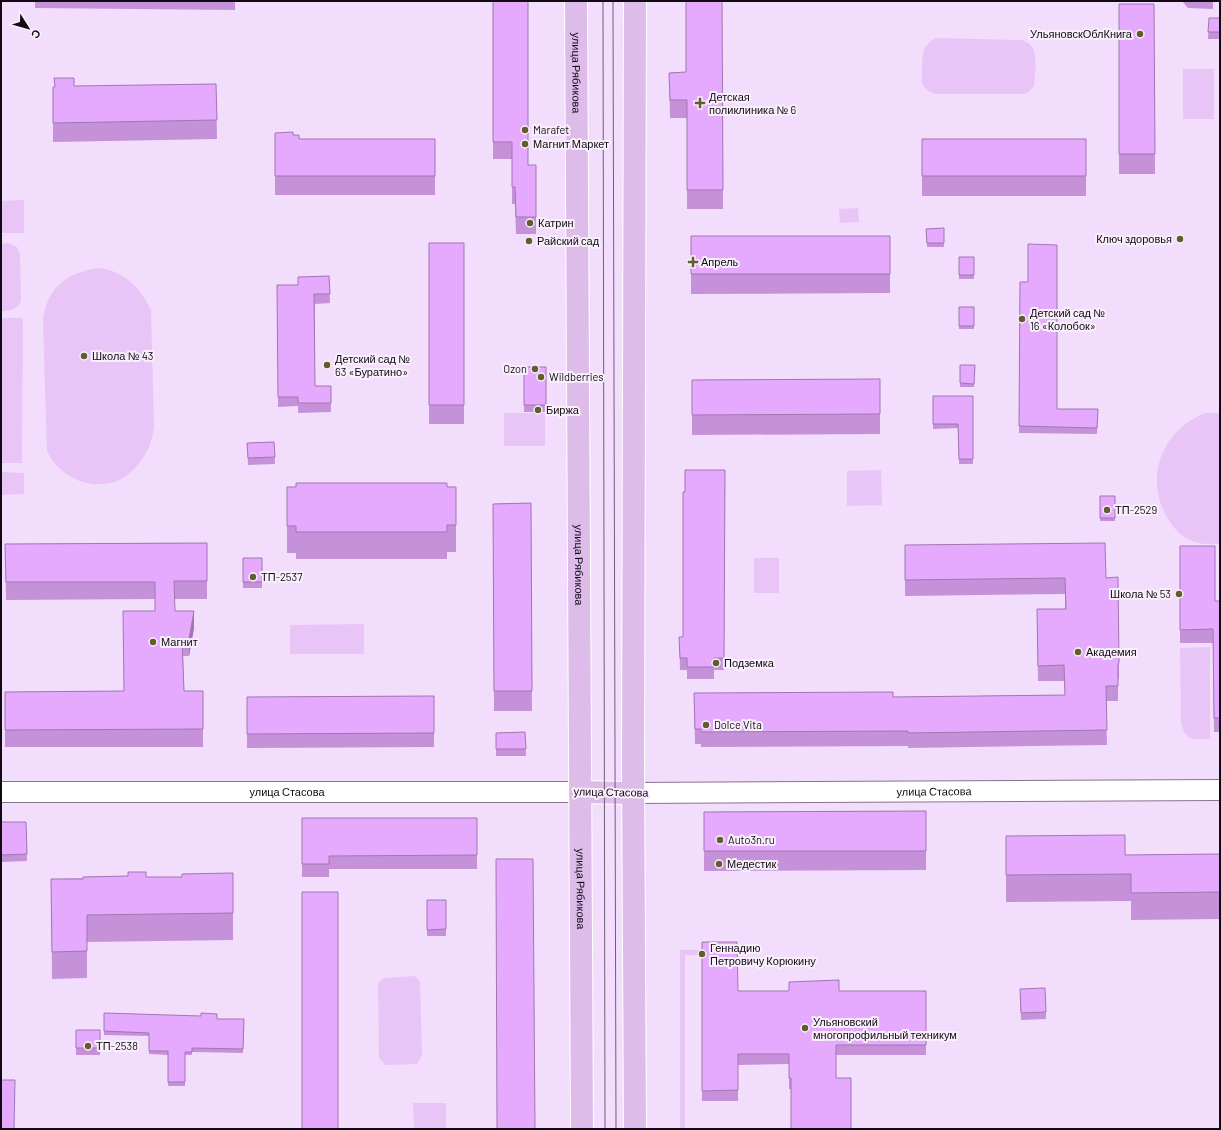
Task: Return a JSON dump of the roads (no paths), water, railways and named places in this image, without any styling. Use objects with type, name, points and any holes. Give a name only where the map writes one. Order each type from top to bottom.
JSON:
[{"type":"main road","name":"улица Рябикова","points":[[576,1],[582,1129]]},
{"type":"main road","points":[[635,1],[633,793],[635,1129]]},
{"type":"main road","name":"улица Стасова","points":[[580,792],[633,793]]},
{"type":"street","name":"улица Стасова","points":[[633,793],[1220,790]]},
{"type":"street","name":"улица Стасова","points":[[1,792],[580,792]]},
{"type":"tram line","points":[[603,1],[605,1129]]},
{"type":"tram line","points":[[613,1],[616,1129]]},
{"type":"place","name":"УльяновскОблКнига","points":[[1140,34]]},
{"type":"place","name":"Детская поликлиника № 6","points":[[700,103]]},
{"type":"place","name":"Marafet","points":[[525,130]]},
{"type":"place","name":"Магнит Маркет","points":[[525,144]]},
{"type":"place","name":"Катрин","points":[[530,223]]},
{"type":"place","name":"Ключ здоровья","points":[[1180,239]]},
{"type":"place","name":"Райский сад","points":[[529,241]]},
{"type":"place","name":"Апрель","points":[[693,262]]},
{"type":"place","name":"Детский сад № 16 «Колобок»","points":[[1022,319]]},
{"type":"place","name":"Школа № 43","points":[[84,356]]},
{"type":"place","name":"Детский сад № 63 «Буратино»","points":[[327,365]]},
{"type":"place","name":"Ozon","points":[[535,369]]},
{"type":"place","name":"Wildberries","points":[[541,377]]},
{"type":"place","name":"Биржа","points":[[538,410]]},
{"type":"place","name":"ТП-2529","points":[[1107,510]]},
{"type":"place","name":"ТП-2537","points":[[253,577]]},
{"type":"place","name":"Школа № 53","points":[[1179,594]]},
{"type":"place","name":"Магнит","points":[[153,642]]},
{"type":"place","name":"Академия","points":[[1078,652]]},
{"type":"place","name":"Подземка","points":[[716,663]]},
{"type":"place","name":"Dolce Vita","points":[[706,725]]},
{"type":"place","name":"Auto3n.ru","points":[[720,840]]},
{"type":"place","name":"Медестик","points":[[719,864]]},
{"type":"place","name":"Геннадию Петровичу Корюкину","points":[[702,954]]},
{"type":"place","name":"Ульяновский многопрофильный техникум","points":[[805,1028]]},
{"type":"place","name":"ТП-2538","points":[[88,1046]]}]
